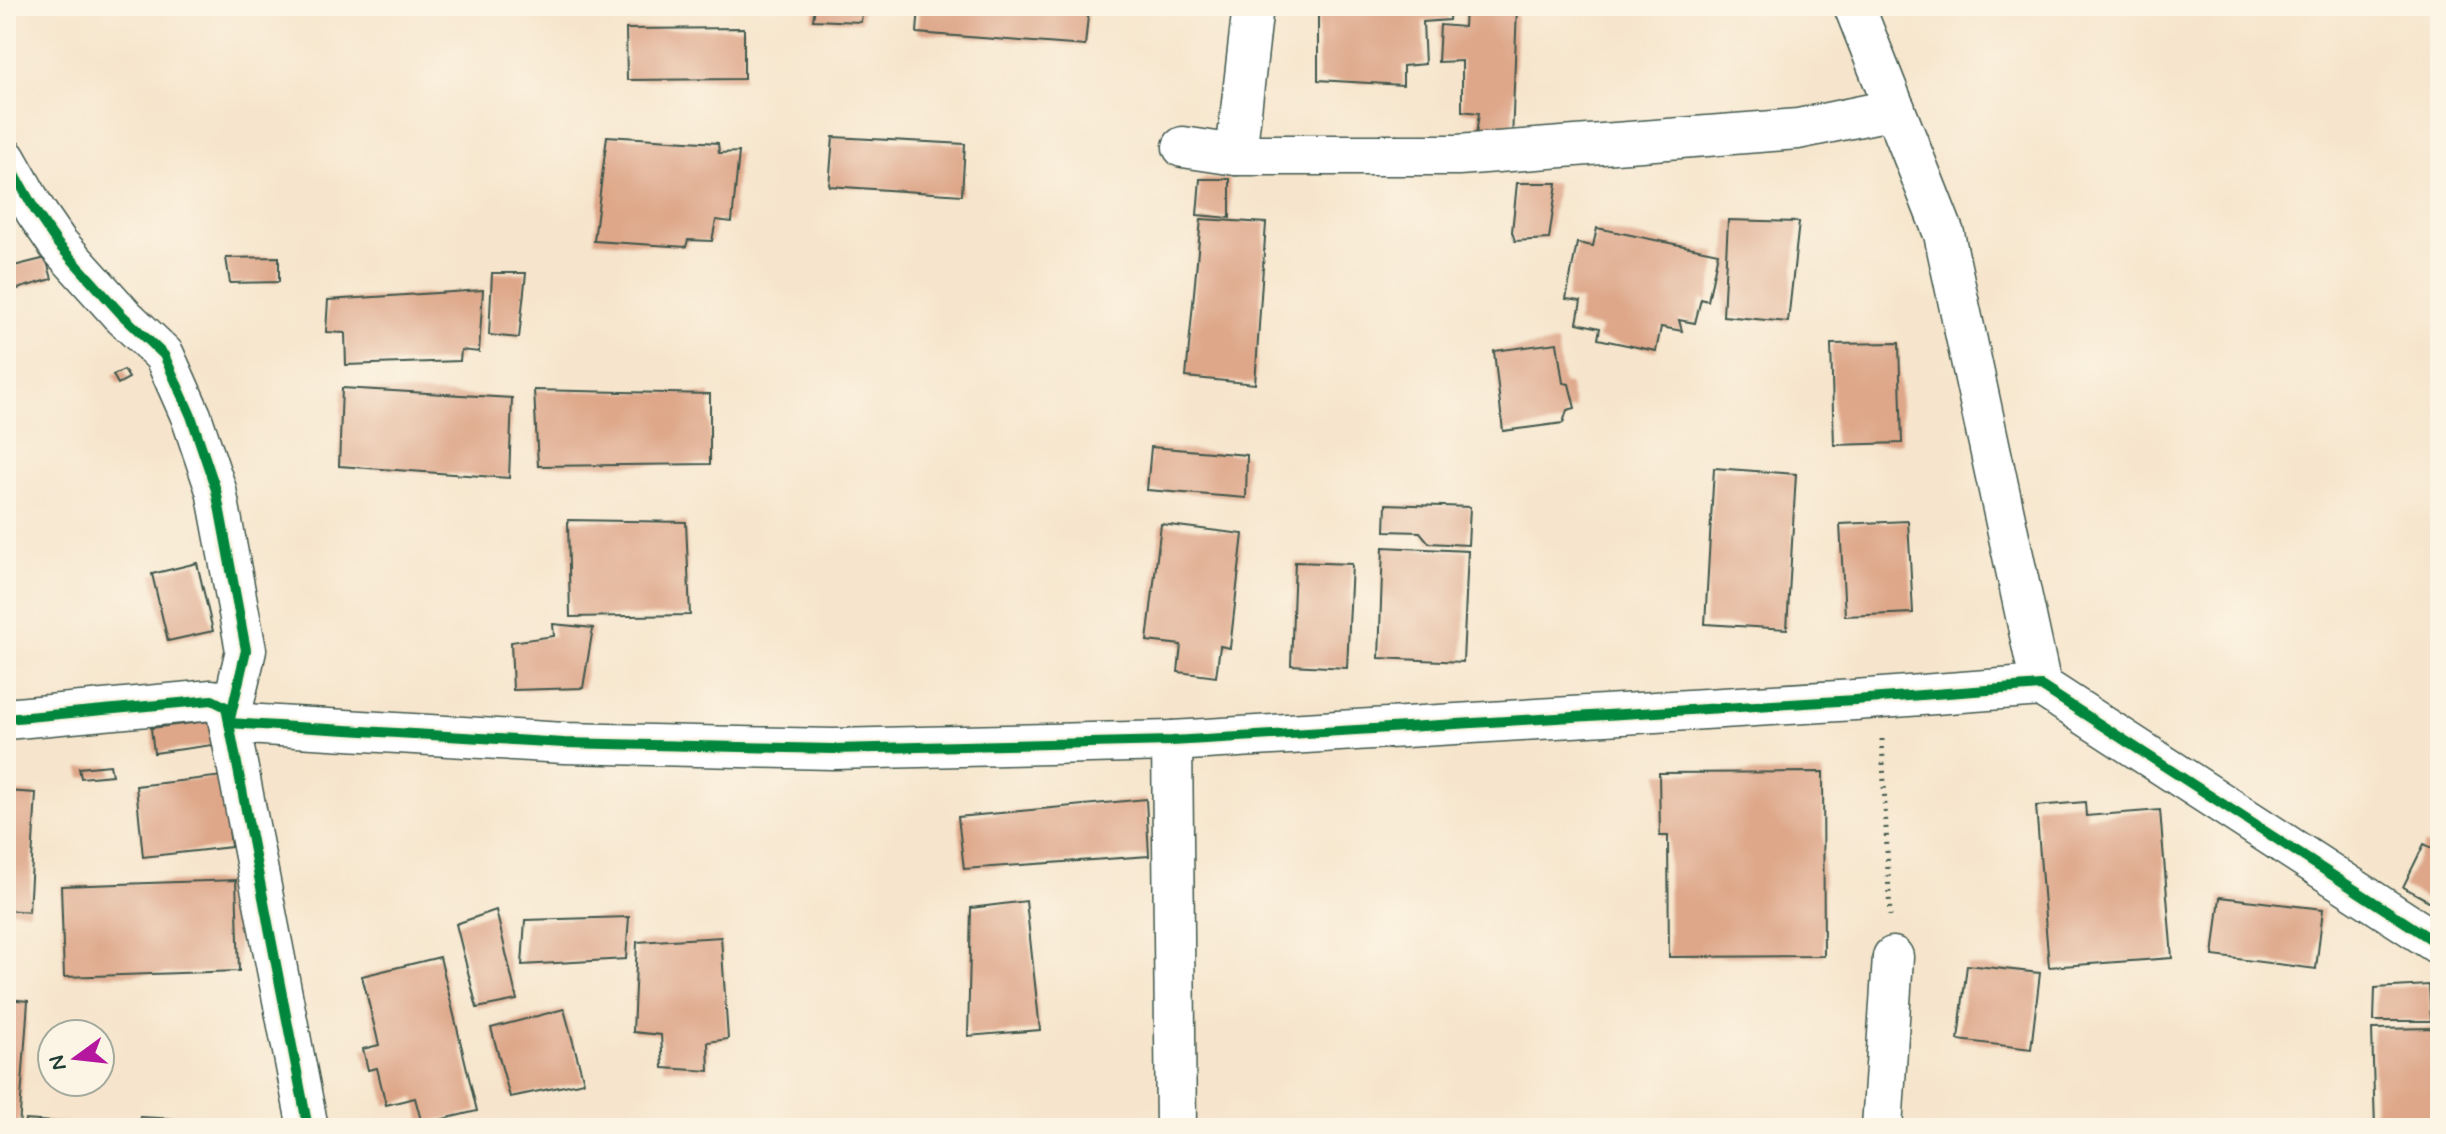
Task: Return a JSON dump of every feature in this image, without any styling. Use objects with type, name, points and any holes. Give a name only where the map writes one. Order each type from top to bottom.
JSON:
[{"type":"street","points":[[1236,155],[1253,6]]},
{"type":"street","points":[[1854,6],[1944,234],[2041,686]]},
{"type":"street","points":[[1183,147],[1236,155],[1458,155],[1798,129],[1895,109]]},
{"type":"street","points":[[6,159],[58,244],[122,315],[164,355],[191,416],[216,490],[246,650],[229,723]]},
{"type":"street","points":[[229,723],[564,743],[833,749],[1172,741],[2041,686],[2295,854],[2440,945]]},
{"type":"street","points":[[6,719],[212,700],[226,707],[308,1128]]},
{"type":"street","points":[[1172,741],[1176,1128]]},
{"type":"street","points":[[1882,1128],[1893,957]]},
{"type":"path","points":[[1879,698],[1893,957]]},
{"type":"building","points":[[815,6],[863,6],[861,22],[813,20]]},
{"type":"building","points":[[919,6],[1089,6],[1085,46],[917,33]]},
{"type":"building","points":[[1318,6],[1450,6],[1449,20],[1423,22],[1425,64],[1403,66],[1403,85],[1318,80]]},
{"type":"building","points":[[1465,6],[1517,6],[1512,141],[1476,136],[1479,113],[1462,111],[1462,61],[1438,62],[1440,25],[1464,27]]},
{"type":"building","points":[[744,28],[744,79],[627,80],[626,29]]},
{"type":"building","points":[[607,136],[718,143],[719,153],[739,152],[732,222],[716,220],[712,241],[688,240],[686,247],[594,241]]},
{"type":"building","points":[[833,137],[965,144],[962,195],[829,186]]},
{"type":"building","points":[[1200,179],[1230,179],[1230,218],[1197,215]]},
{"type":"building","points":[[1517,183],[1557,183],[1549,239],[1515,241],[1512,232]]},
{"type":"building","points":[[1201,219],[1266,223],[1255,384],[1186,377]]},
{"type":"building","points":[[1728,220],[1799,222],[1788,322],[1723,316]]},
{"type":"building","points":[[1597,228],[1718,253],[1708,301],[1701,299],[1695,323],[1679,320],[1682,331],[1661,327],[1656,351],[1598,339],[1600,328],[1577,323],[1581,301],[1566,299],[1577,243],[1593,246]]},
{"type":"building","points":[[279,257],[279,282],[230,283],[226,258]]},
{"type":"building","points":[[46,258],[52,279],[10,291],[6,268]]},
{"type":"building","points":[[492,273],[526,273],[519,338],[489,335]]},
{"type":"building","points":[[483,290],[479,352],[461,350],[460,361],[346,365],[345,333],[326,332],[328,300]]},
{"type":"building","points":[[1557,343],[1563,383],[1569,384],[1575,408],[1567,410],[1563,423],[1503,431],[1494,351]]},
{"type":"building","points":[[1899,343],[1902,443],[1834,445],[1831,344]]},
{"type":"building","points":[[124,370],[129,378],[118,384],[113,375]]},
{"type":"building","points":[[342,388],[512,398],[509,478],[339,466]]},
{"type":"building","points":[[534,390],[710,394],[710,464],[538,466]]},
{"type":"building","points":[[1151,447],[1247,455],[1246,498],[1147,490]]},
{"type":"building","points":[[1714,468],[1796,474],[1787,629],[1705,624]]},
{"type":"building","points":[[1386,504],[1470,507],[1468,545],[1429,543],[1420,532],[1385,531]]},
{"type":"building","points":[[568,520],[686,522],[690,615],[570,617]]},
{"type":"building","points":[[1908,521],[1913,613],[1845,616],[1840,524]]},
{"type":"building","points":[[1161,524],[1243,534],[1230,648],[1220,646],[1216,677],[1178,672],[1181,645],[1147,641]]},
{"type":"building","points":[[1383,547],[1468,551],[1463,662],[1379,658]]},
{"type":"building","points":[[1295,562],[1352,564],[1347,668],[1291,665]]},
{"type":"building","points":[[197,563],[213,631],[168,641],[152,574]]},
{"type":"building","points":[[553,624],[593,628],[583,688],[513,690],[511,642],[554,636]]},
{"type":"building","points":[[217,720],[217,758],[212,745],[154,753],[151,728]]},
{"type":"building","points":[[110,765],[112,775],[81,778],[79,768]]},
{"type":"building","points":[[1823,772],[1824,956],[1669,957],[1668,836],[1660,836],[1659,773]]},
{"type":"building","points":[[223,776],[231,847],[143,857],[136,786]]},
{"type":"building","points":[[6,791],[36,793],[29,912],[6,910]]},
{"type":"building","points":[[1146,799],[1149,856],[964,869],[958,817]]},
{"type":"building","points":[[2085,802],[2086,816],[2160,810],[2172,958],[2049,967],[2036,806]]},
{"type":"building","points":[[2424,844],[2440,852],[2440,907],[2403,887]]},
{"type":"building","points":[[236,880],[239,971],[64,977],[61,886]]},
{"type":"building","points":[[2220,897],[2323,909],[2316,969],[2213,956]]},
{"type":"building","points":[[1026,901],[1040,1030],[968,1036],[971,908]]},
{"type":"building","points":[[496,910],[517,1000],[477,1008],[456,924]]},
{"type":"building","points":[[629,917],[626,959],[522,965],[525,920]]},
{"type":"building","points":[[721,937],[728,1039],[708,1042],[709,1071],[663,1068],[661,1035],[633,1032],[637,942]]},
{"type":"building","points":[[440,957],[477,1111],[422,1124],[415,1098],[386,1105],[377,1068],[368,1070],[363,1049],[379,1045],[362,976]]},
{"type":"building","points":[[1967,965],[2040,973],[2031,1049],[1958,1040]]},
{"type":"building","points":[[2429,985],[2431,1021],[2374,1021],[2375,988]]},
{"type":"building","points":[[6,999],[28,1001],[19,1128],[6,1128]]},
{"type":"building","points":[[564,1009],[584,1082],[510,1097],[491,1028]]},
{"type":"building","points":[[2440,1028],[2440,1128],[2375,1128],[2372,1029]]},
{"type":"building","points":[[140,1117],[232,1122],[231,1128],[139,1128]]},
{"type":"building","points":[[25,1120],[96,1125],[95,1128],[24,1128]]},
{"type":"cycle path","points":[[6,159],[58,244],[122,315],[164,355],[191,416],[216,490],[246,650],[229,723],[308,1128]]},
{"type":"cycle path","points":[[6,719],[212,700],[226,707],[229,723],[564,743],[833,749],[1172,741],[2041,686],[2440,945]]}]
